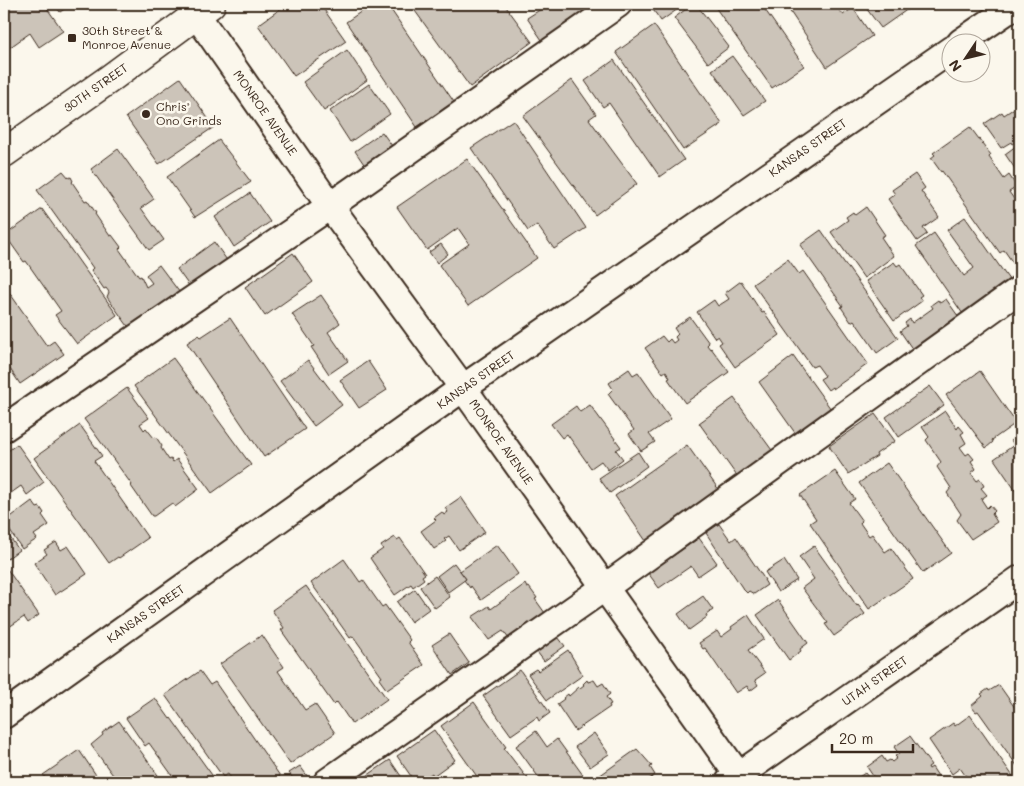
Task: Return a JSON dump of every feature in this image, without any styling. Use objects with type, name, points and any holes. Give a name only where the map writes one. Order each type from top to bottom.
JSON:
[{"type":"main road","name":"30TH STREET","points":[[4,153],[108,80],[199,7]]},
{"type":"street","points":[[4,428],[330,206],[618,4]]},
{"type":"street","points":[[976,32],[1017,4]]},
{"type":"street","name":"MONROE AVENUE","points":[[199,7],[330,206],[463,388],[737,780]]},
{"type":"street","name":"KANSAS STREET","points":[[4,715],[463,388],[942,56]]},
{"type":"street","points":[[327,782],[604,588],[1020,289]]},
{"type":"street","name":"UTAH STREET","points":[[737,780],[1020,580]]},
{"type":"building","points":[[4,4],[44,4],[63,31],[39,47],[30,33],[9,48],[4,40]]},
{"type":"building","points":[[54,4],[72,4],[60,12]]},
{"type":"building","points":[[287,4],[320,4],[346,41],[294,76],[258,25]]},
{"type":"building","points":[[357,4],[387,4],[454,102],[417,127],[346,22],[362,11]]},
{"type":"building","points":[[410,4],[504,4],[532,42],[470,87]]},
{"type":"building","points":[[549,4],[585,4],[590,11],[544,43],[527,18]]},
{"type":"building","points":[[649,4],[685,4],[661,21]]},
{"type":"building","points":[[693,4],[696,4],[729,47],[708,63],[674,18]]},
{"type":"building","points":[[713,4],[761,4],[804,66],[772,88]]},
{"type":"building","points":[[785,4],[835,4],[843,15],[853,8],[872,36],[827,67]]},
{"type":"building","points":[[863,4],[915,4],[881,28]]},
{"type":"building","points":[[654,25],[722,124],[683,150],[616,52]]},
{"type":"building","points":[[347,50],[367,80],[324,111],[303,82]]},
{"type":"building","points":[[732,56],[765,101],[744,115],[712,70]]},
{"type":"building","points":[[614,60],[684,160],[660,177],[609,103],[603,107],[585,81]]},
{"type":"building","points":[[180,78],[214,127],[159,164],[126,117]]},
{"type":"building","points":[[572,80],[596,114],[589,119],[637,184],[595,215],[523,116]]},
{"type":"building","points":[[369,84],[390,114],[350,142],[330,111]]},
{"type":"building","points":[[1016,107],[1020,113],[1020,135],[1015,138],[1017,141],[1001,148],[984,124],[1002,112],[1004,115]]},
{"type":"building","points":[[513,120],[586,228],[554,249],[537,225],[528,231],[471,148]]},
{"type":"building","points":[[970,127],[991,155],[989,157],[1004,179],[1009,175],[1017,187],[1009,192],[1014,199],[1017,196],[1020,200],[1020,258],[1013,263],[1004,250],[1000,253],[931,158],[935,155],[933,153]]},
{"type":"building","points":[[382,132],[395,150],[368,170],[355,151]]},
{"type":"building","points":[[219,140],[251,182],[195,217],[167,177]]},
{"type":"building","points":[[1020,143],[1020,176],[1005,154]]},
{"type":"building","points":[[118,149],[154,199],[141,208],[164,240],[149,250],[91,169]]},
{"type":"building","points":[[467,159],[537,258],[468,306],[439,265],[469,244],[458,228],[427,250],[397,207]]},
{"type":"building","points":[[63,171],[69,178],[71,177],[72,182],[85,201],[87,200],[110,236],[112,235],[121,247],[119,249],[139,277],[141,276],[146,287],[152,283],[146,275],[159,265],[180,293],[130,329],[107,297],[109,292],[106,288],[104,289],[91,270],[93,268],[37,190]]},
{"type":"building","points":[[915,174],[925,188],[921,191],[939,217],[923,228],[927,234],[917,241],[888,199],[895,194],[892,190]]},
{"type":"building","points":[[250,193],[270,222],[234,247],[215,217]]},
{"type":"building","points":[[866,207],[885,235],[881,237],[894,256],[864,278],[831,232],[848,220],[846,217],[853,212],[855,215]]},
{"type":"building","points":[[42,209],[117,315],[77,344],[55,315],[61,311],[5,235]]},
{"type":"building","points":[[965,217],[1012,284],[965,317],[916,246],[934,233],[964,276],[974,268],[947,230]]},
{"type":"building","points":[[821,230],[898,338],[877,353],[854,320],[851,322],[841,307],[843,306],[800,245]]},
{"type":"building","points":[[214,242],[229,263],[192,290],[177,269]]},
{"type":"building","points":[[441,244],[448,254],[437,263],[429,252]]},
{"type":"building","points":[[293,253],[313,282],[265,316],[245,287]]},
{"type":"building","points":[[788,259],[799,274],[803,271],[868,364],[833,389],[832,387],[828,390],[820,379],[825,376],[817,365],[812,367],[753,284]]},
{"type":"building","points":[[894,262],[897,266],[900,264],[922,295],[919,297],[922,301],[894,321],[866,281]]},
{"type":"building","points":[[741,281],[762,313],[764,312],[780,335],[735,367],[719,344],[722,342],[718,336],[715,338],[697,312],[714,300],[718,306],[729,299],[725,293]]},
{"type":"building","points":[[4,285],[47,346],[54,341],[64,354],[20,384],[4,360]]},
{"type":"building","points":[[321,295],[340,323],[328,332],[348,361],[329,374],[311,347],[314,346],[292,314]]},
{"type":"building","points":[[946,299],[963,323],[917,356],[900,331],[907,326],[905,323],[910,319],[912,323],[933,308],[931,305],[938,300],[940,303]]},
{"type":"building","points":[[690,317],[709,343],[707,345],[729,372],[685,403],[668,379],[670,378],[666,371],[663,373],[645,348],[662,336],[667,342],[670,339],[673,343],[677,340],[675,337],[678,334],[674,328]]},
{"type":"building","points":[[230,318],[305,429],[264,457],[187,343],[199,335],[201,337]]},
{"type":"building","points":[[793,356],[833,412],[798,437],[759,382]]},
{"type":"building","points":[[173,358],[251,465],[212,493],[134,386]]},
{"type":"building","points":[[308,360],[342,405],[314,426],[280,381]]},
{"type":"building","points":[[368,361],[387,390],[359,408],[340,380]]},
{"type":"building","points":[[629,369],[633,375],[638,372],[671,419],[649,434],[655,442],[641,451],[629,434],[634,430],[608,394],[613,389],[609,383]]},
{"type":"building","points":[[980,371],[1016,423],[992,440],[993,442],[986,448],[946,395]]},
{"type":"building","points":[[930,386],[944,405],[899,437],[886,417]]},
{"type":"building","points":[[127,388],[149,418],[140,424],[144,430],[146,428],[154,438],[156,437],[169,460],[171,459],[173,462],[177,459],[199,489],[175,507],[172,503],[154,516],[152,516],[84,419]]},
{"type":"building","points":[[734,398],[774,453],[739,479],[699,423]]},
{"type":"building","points":[[590,405],[621,447],[616,450],[623,459],[608,470],[601,461],[591,468],[567,434],[562,438],[551,424],[576,406],[580,412]]},
{"type":"building","points":[[945,411],[957,429],[959,426],[964,432],[961,434],[966,443],[960,447],[966,455],[969,453],[974,459],[971,461],[976,469],[971,473],[977,481],[980,479],[984,486],[981,488],[987,495],[981,499],[987,508],[990,505],[995,511],[992,514],[997,522],[971,539],[957,520],[961,514],[947,493],[951,488],[937,467],[941,462],[926,440],[929,437],[922,427]]},
{"type":"building","points":[[875,414],[895,441],[876,454],[877,456],[848,474],[829,446]]},
{"type":"building","points":[[80,425],[102,456],[94,461],[148,538],[109,563],[34,458]]},
{"type":"building","points":[[1020,433],[1020,497],[994,459],[1014,445],[1011,440]]},
{"type":"building","points":[[17,444],[44,482],[27,495],[21,486],[4,498],[4,454]]},
{"type":"building","points":[[687,445],[719,490],[646,541],[615,496]]},
{"type":"building","points":[[638,452],[647,466],[610,493],[599,478]]},
{"type":"building","points":[[887,463],[951,553],[923,573],[859,483]]},
{"type":"building","points":[[835,471],[855,499],[849,503],[862,521],[860,523],[869,536],[872,534],[885,552],[891,548],[913,579],[869,609],[810,523],[816,519],[800,495]]},
{"type":"building","points":[[461,497],[485,532],[459,550],[449,536],[444,539],[446,541],[434,549],[421,531],[436,520],[434,518],[442,512],[444,515],[448,512],[445,508]]},
{"type":"building","points":[[32,501],[37,508],[40,507],[44,513],[42,515],[49,525],[34,535],[37,539],[22,549],[4,522]]},
{"type":"building","points":[[719,524],[731,541],[736,537],[765,580],[767,585],[754,594],[749,591],[747,593],[743,589],[706,533]]},
{"type":"building","points":[[4,529],[19,550],[4,561]]},
{"type":"building","points":[[395,537],[397,540],[400,538],[425,574],[422,576],[424,579],[413,587],[411,584],[395,595],[370,558],[383,549],[381,546]]},
{"type":"building","points":[[699,538],[717,563],[698,576],[691,566],[659,588],[648,573]]},
{"type":"building","points":[[56,542],[61,550],[68,546],[87,574],[55,595],[34,563],[47,554],[44,550]]},
{"type":"building","points":[[497,545],[518,574],[481,600],[464,580],[466,579],[460,571]]},
{"type":"building","points":[[814,546],[857,606],[865,614],[834,636],[825,624],[828,623],[802,588],[814,579],[799,557]]},
{"type":"building","points":[[344,559],[360,582],[363,580],[382,607],[385,605],[410,640],[408,642],[424,665],[387,690],[379,679],[382,677],[353,636],[350,638],[311,583]]},
{"type":"building","points":[[784,560],[797,580],[778,592],[765,572]]},
{"type":"building","points":[[454,563],[466,579],[448,592],[437,576]]},
{"type":"building","points":[[5,566],[39,615],[28,623],[24,617],[6,629],[4,626]]},
{"type":"building","points":[[435,576],[450,597],[435,608],[420,587]]},
{"type":"building","points":[[525,584],[537,598],[535,599],[545,613],[509,639],[503,631],[489,640],[472,617],[489,606],[491,609]]},
{"type":"building","points":[[306,586],[387,699],[352,724],[337,702],[334,705],[281,630],[284,628],[272,610]]},
{"type":"building","points":[[415,589],[429,609],[411,622],[397,602]]},
{"type":"building","points":[[703,596],[713,610],[706,615],[707,617],[689,630],[678,614]]},
{"type":"building","points":[[778,600],[808,643],[789,660],[757,615]]},
{"type":"building","points":[[748,615],[764,639],[748,650],[765,673],[755,680],[758,685],[750,691],[747,686],[736,693],[705,648],[703,649],[699,643],[717,631],[721,637]]},
{"type":"building","points":[[449,634],[469,663],[452,675],[432,645]]},
{"type":"building","points":[[262,635],[284,667],[278,671],[305,710],[315,704],[335,733],[290,764],[220,664]]},
{"type":"building","points":[[558,637],[565,646],[544,661],[537,652]]},
{"type":"building","points":[[568,650],[583,675],[547,700],[528,674],[536,669],[538,671]]},
{"type":"building","points":[[520,670],[550,713],[539,721],[537,717],[511,735],[483,696]]},
{"type":"building","points":[[200,671],[210,685],[215,682],[280,776],[271,782],[234,782],[228,774],[223,777],[165,695]]},
{"type":"building","points":[[587,680],[588,682],[594,680],[598,686],[603,683],[610,694],[606,697],[611,704],[609,705],[610,707],[575,731],[557,704],[568,694],[569,696],[584,685]]},
{"type":"building","points":[[999,685],[1020,715],[1020,770],[978,711],[976,712],[971,706],[983,696],[981,694]]},
{"type":"building","points":[[155,698],[217,782],[177,782],[149,743],[145,746],[126,718]]},
{"type":"building","points":[[474,702],[506,747],[504,748],[530,782],[481,782],[441,726]]},
{"type":"building","points":[[970,715],[1017,782],[970,782],[960,768],[952,774],[929,740],[953,723],[955,726]]},
{"type":"building","points":[[119,721],[160,778],[155,782],[142,782],[138,776],[135,779],[132,776],[123,782],[118,782],[91,745],[103,735],[102,733]]},
{"type":"building","points":[[434,730],[455,760],[433,776],[432,773],[419,782],[415,782],[397,756]]},
{"type":"building","points":[[536,731],[547,747],[557,739],[588,782],[542,782],[516,746]]},
{"type":"building","points":[[594,733],[609,754],[590,767],[575,747]]},
{"type":"building","points":[[910,736],[931,765],[928,767],[929,769],[932,767],[942,782],[877,782],[867,767],[882,756],[886,762],[890,760],[892,762],[897,758],[895,756],[899,754],[894,747]]},
{"type":"building","points":[[637,749],[652,766],[650,767],[655,775],[645,782],[609,782],[607,779],[602,781],[599,776]]},
{"type":"building","points":[[79,750],[96,775],[92,778],[95,782],[49,782],[43,775]]},
{"type":"building","points":[[390,760],[405,782],[358,782]]},
{"type":"building","points":[[300,766],[311,781],[296,782],[289,773]]},
{"type":"building","points":[[865,773],[872,782],[851,782]]},
{"type":"place","name":"30th Street & Monroe Avenue","points":[[72,38]]},
{"type":"place","name":"Chris' Ono Grinds","points":[[146,114]]}]
